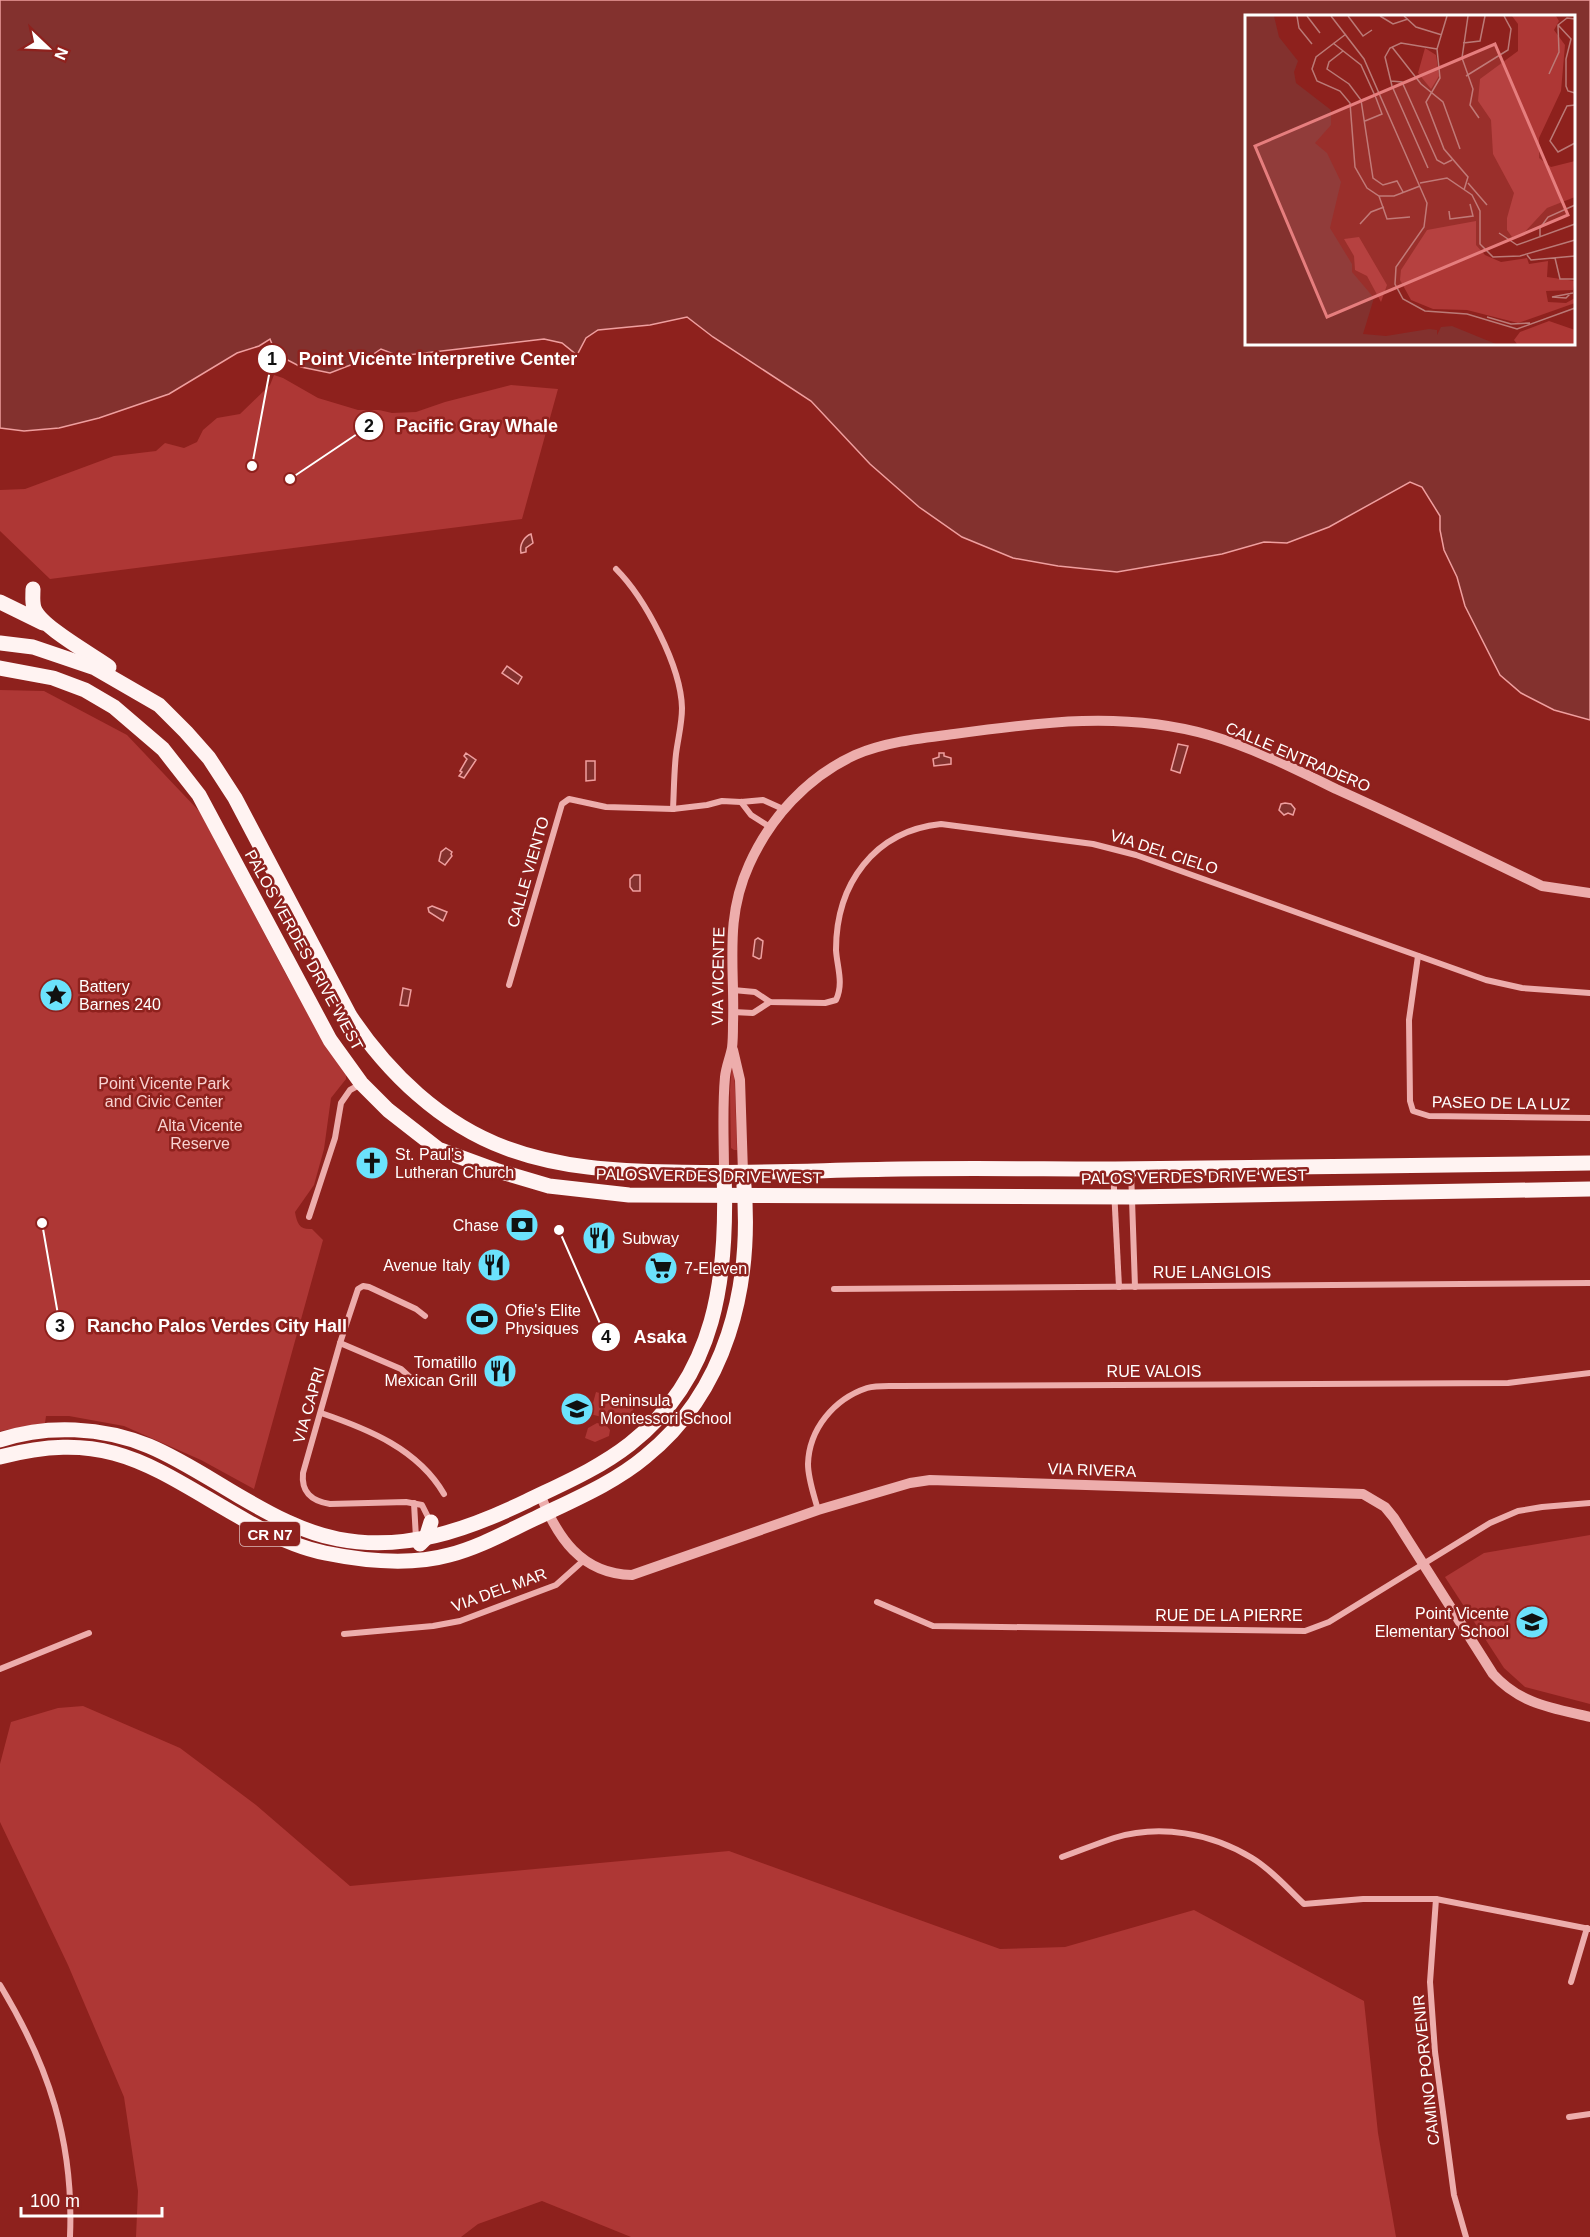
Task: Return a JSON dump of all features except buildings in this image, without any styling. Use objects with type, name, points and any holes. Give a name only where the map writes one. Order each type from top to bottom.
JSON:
[{"type":"main road","points":[[33,589],[33,606],[38,616],[159,705]]},
{"type":"main road","points":[[0,602],[51,627]]},
{"type":"main road","name":"PALOS VERDES DRIVE WEST","points":[[0,643],[33,647],[95,668],[159,705],[209,758],[235,798],[350,1016],[386,1064],[409,1088],[434,1107],[479,1136],[505,1148],[553,1162],[613,1171],[724,1173],[900,1168],[1113,1169],[1590,1163]]},
{"type":"main road","name":"PALOS VERDES DRIVE WEST","points":[[0,668],[54,678],[85,690],[114,707],[163,749],[199,795],[330,1040],[361,1083],[388,1110],[438,1149],[498,1171],[549,1186],[629,1195],[1132,1197],[1590,1189]]},
{"type":"main road","name":"CR N7","points":[[0,1440],[38,1431],[66,1429],[95,1431],[121,1437],[170,1456],[277,1519],[337,1539],[399,1543],[427,1534],[487,1521],[593,1469],[630,1444],[659,1418],[673,1400],[694,1366],[713,1320],[722,1265],[724,1173]]},
{"type":"main road","name":"CR N7","points":[[0,1457],[25,1450],[61,1446],[98,1449],[121,1454],[172,1478],[261,1530],[322,1553],[384,1561],[413,1561],[447,1556],[477,1546],[548,1512],[635,1464],[674,1430],[694,1405],[714,1373],[727,1341],[742,1278],[744,1196],[742,1173]]},
{"type":"main road","points":[[635,1464],[640,1451],[672,1417],[675,1408],[673,1400]]},
{"type":"main road","points":[[384,1561],[404,1557],[427,1534]]},
{"type":"street","points":[[616,569],[627,580],[658,632],[669,655],[679,690],[682,706],[674,774],[673,809]]},
{"type":"street","name":"CALLE ENTRADERO","points":[[783,809],[829,770],[856,755],[880,747],[937,736],[1042,724],[1089,720],[1155,723],[1208,735],[1260,753],[1542,886],[1590,893]]},
{"type":"street","name":"CALLE VIENTO","points":[[509,985],[562,804],[569,800],[606,807],[673,809],[722,801],[763,800],[783,809]]},
{"type":"street","points":[[741,802],[752,815],[770,827]]},
{"type":"street","name":"VIA VICENTE","points":[[724,1173],[725,1075],[732,1047],[734,1012],[732,928],[748,867],[770,827],[783,809]]},
{"type":"street","name":"VIA DEL CIELO","points":[[733,990],[755,992],[770,1002],[825,1003],[836,1000],[841,990],[836,950],[841,908],[855,877],[865,861],[877,849],[920,826],[940,824],[1093,844],[1136,855],[1486,980],[1522,988],[1590,993]]},
{"type":"street","name":"PASEO DE LA LUZ","points":[[1418,956],[1409,1020],[1410,1101],[1413,1111],[1429,1116],[1590,1118]]},
{"type":"street","name":"VIA DEL CIELO","points":[[734,1012],[753,1013],[770,1002]]},
{"type":"street","name":"VIA VICENTE","points":[[732,1047],[740,1080],[742,1173]]},
{"type":"street","points":[[309,1217],[335,1138],[341,1103],[350,1090],[361,1083]]},
{"type":"street","points":[[1131,1168],[1135,1287]]},
{"type":"street","points":[[1113,1169],[1119,1287]]},
{"type":"street","name":"RUE LANGLOIS","points":[[834,1289],[1590,1283]]},
{"type":"street","name":"VIA CAPRI","points":[[414,1503],[330,1504],[311,1498],[305,1492],[302,1483],[340,1343],[358,1289],[363,1286],[416,1309],[425,1316]]},
{"type":"street","points":[[340,1343],[401,1369],[413,1380]]},
{"type":"street","name":"RUE VALOIS","points":[[818,1509],[808,1465],[815,1433],[832,1409],[846,1397],[869,1388],[1508,1383],[1590,1373]]},
{"type":"street","points":[[321,1413],[362,1427],[391,1442],[436,1481],[444,1494]]},
{"type":"street","name":"VIA RIVERA","points":[[540,1494],[565,1542],[584,1560],[617,1575],[632,1575],[818,1509],[910,1483],[930,1480],[1363,1494],[1385,1507],[1493,1674],[1505,1688],[1521,1698],[1541,1705],[1590,1717]]},
{"type":"street","points":[[414,1503],[422,1505],[426,1510],[427,1534]]},
{"type":"street","points":[[414,1503],[427,1534]]},
{"type":"street","name":"RUE DE LA PIERRE","points":[[877,1602],[933,1626],[1305,1630],[1329,1622],[1490,1523],[1518,1511],[1590,1503]]},
{"type":"street","name":"VIA DEL MAR","points":[[344,1634],[433,1626],[459,1621],[556,1585],[584,1560]]},
{"type":"street","points":[[0,1669],[89,1633]]},
{"type":"street","points":[[1062,1857],[1116,1838],[1163,1831],[1194,1835],[1224,1844],[1253,1859],[1304,1904],[1363,1899],[1436,1899],[1589,1928],[1571,1982]]},
{"type":"street","name":"CAMINO PORVENIR","points":[[1436,1899],[1430,1982],[1435,2052],[1454,2195],[1466,2237]]},
{"type":"street","points":[[0,1985],[46,2073],[60,2124],[69,2172],[70,2237]]},
{"type":"street","points":[[1569,2117],[1590,2114]]},
{"type":"green space","points":[[274,375],[318,398],[358,410],[379,410],[392,413],[416,412],[511,385],[558,389],[522,519],[50,579],[0,531],[0,490],[25,489],[114,456],[156,451],[165,443],[184,448],[197,442],[203,430],[217,418],[240,414],[270,385]]},
{"type":"green space","name":"Alta Vicente Reserve","points":[[0,690],[44,691],[127,735],[200,812],[288,978],[346,1074],[346,1079],[331,1098],[324,1149],[314,1185],[295,1212],[300,1225],[312,1229],[323,1240],[254,1489],[201,1460],[124,1426],[69,1416],[46,1416],[45,1423],[0,1431]]},
{"type":"green space","points":[[734,1064],[737,1150],[731,1148],[730,1090],[732,1065]]},
{"type":"green space","points":[[596,1392],[635,1403],[629,1424],[590,1414]]},
{"type":"green space","points":[[597,1423],[606,1425],[610,1430],[609,1436],[595,1442],[585,1438],[588,1428]]},
{"type":"green space","name":"Point Vicente Elementary School","points":[[1590,1535],[1590,1704],[1525,1687],[1504,1668],[1445,1577],[1484,1553]]},
{"type":"green space","points":[[83,1706],[180,1748],[256,1805],[350,1886],[729,1851],[1000,1949],[1065,1947],[1194,1910],[1364,2001],[1378,2133],[1396,2237],[631,2237],[542,2201],[478,2224],[461,2237],[136,2237],[138,2191],[124,2097],[68,1965],[0,1822],[0,1764],[11,1722],[58,1708]]},
{"type":"shaded area","points":[[0,0],[1590,0],[1590,720],[1554,710],[1521,693],[1500,675],[1465,606],[1457,577],[1444,550],[1440,516],[1422,487],[1410,482],[1329,527],[1287,543],[1264,542],[1222,554],[1117,572],[1058,566],[1013,558],[962,537],[919,507],[870,464],[811,401],[713,337],[687,317],[650,325],[598,330],[586,338],[577,355],[562,343],[544,339],[399,356],[381,349],[366,359],[330,373],[301,367],[276,354],[270,339],[259,346],[237,353],[169,394],[99,418],[59,428],[24,431],[0,428]]},
{"type":"shaded area","points":[[531,534],[533,543],[526,548],[526,552],[521,553],[523,541]]},
{"type":"shaded area","points":[[507,666],[522,677],[518,684],[502,673]]},
{"type":"shaded area","points":[[1178,744],[1188,746],[1180,773],[1171,770]]},
{"type":"shaded area","points":[[466,753],[476,760],[464,778],[459,776],[467,759],[464,756]]},
{"type":"shaded area","points":[[939,753],[944,753],[944,756],[951,758],[951,764],[934,766],[933,759],[939,757]]},
{"type":"shaded area","points":[[586,761],[595,761],[595,780],[586,781]]},
{"type":"shaded area","points":[[1281,804],[1291,804],[1295,809],[1293,815],[1288,813],[1284,815],[1279,810]]},
{"type":"shaded area","points":[[446,848],[452,852],[452,856],[445,865],[439,861],[441,852]]},
{"type":"shaded area","points":[[634,875],[640,875],[640,891],[633,891],[630,887],[630,879]]},
{"type":"shaded area","points":[[432,906],[447,912],[443,921],[429,912],[428,908]]},
{"type":"shaded area","points":[[758,938],[763,941],[759,959],[753,956],[755,940]]},
{"type":"shaded area","points":[[403,988],[411,990],[408,1006],[400,1005]]},
{"type":"place","name":"Point Vicente Interpretive Center","points":[[252,466]]},
{"type":"place","name":"Pacific Gray Whale","points":[[290,479]]},
{"type":"place","name":"Battery Barnes 240","points":[[56,995]]},
{"type":"place","name":"St. Paul's Lutheran Church","points":[[372,1163]]},
{"type":"place","name":"Rancho Palos Verdes City Hall","points":[[42,1223]]},
{"type":"place","name":"Chase","points":[[522,1225]]},
{"type":"place","name":"Asaka","points":[[559,1230]]},
{"type":"place","name":"Subway","points":[[599,1238]]},
{"type":"place","name":"Avenue Italy","points":[[494,1265]]},
{"type":"place","name":"7-Eleven","points":[[661,1268]]},
{"type":"place","name":"Ofie's Elite Physiques","points":[[482,1319]]},
{"type":"place","name":"Tomatillo Mexican Grill","points":[[500,1371]]},
{"type":"place","name":"Peninsula Montessori School","points":[[577,1409]]},
{"type":"place","name":"Point Vicente Elementary School","points":[[1532,1622]]},
{"type":"park label","name":"Point Vicente Park and Civic Center","points":[[164,1092]]}]
